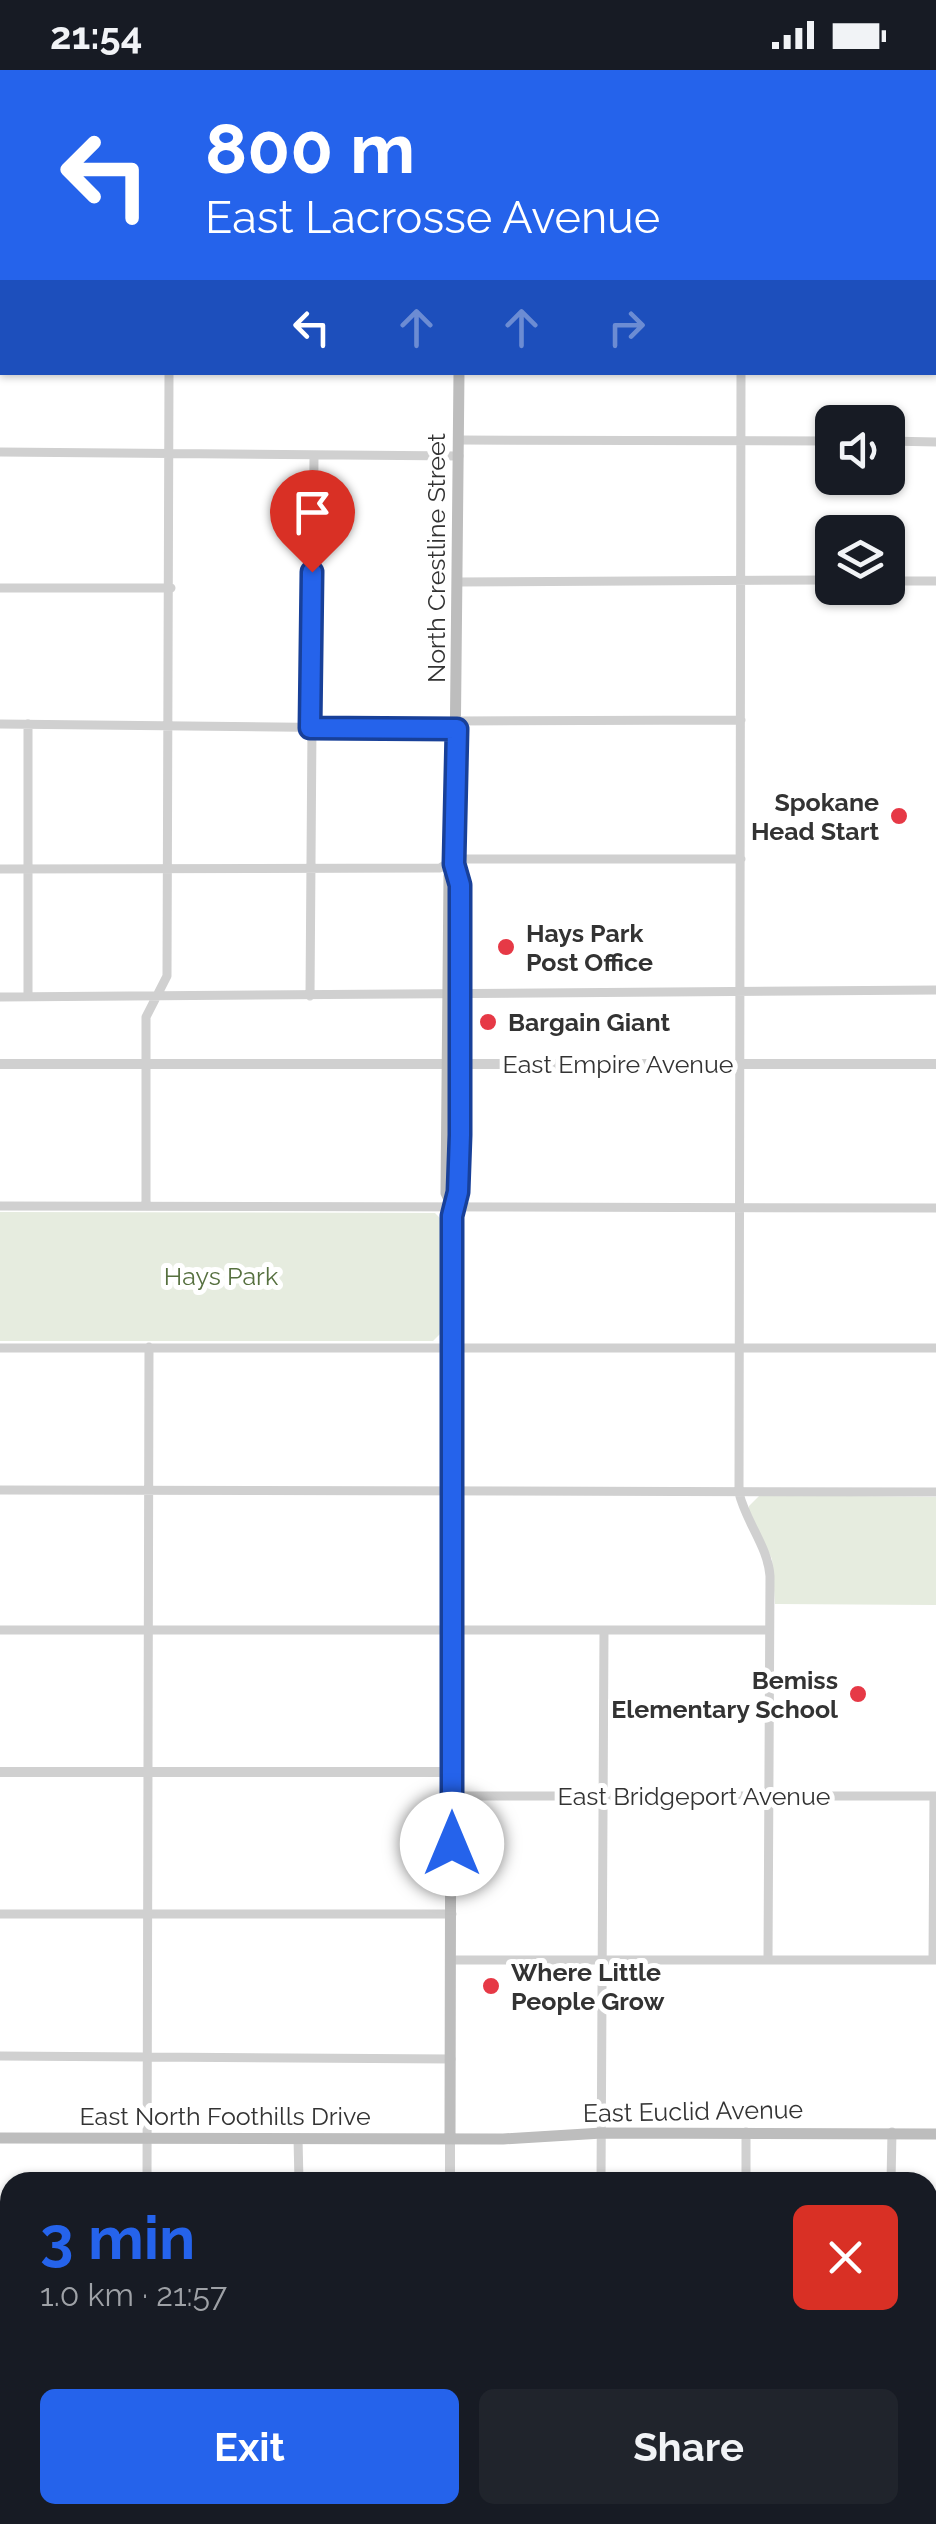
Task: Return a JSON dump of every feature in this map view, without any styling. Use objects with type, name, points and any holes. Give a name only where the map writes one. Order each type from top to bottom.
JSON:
[{"type":"main road","name":"North Crestline Street","points":[[450,2139],[452,1206],[458,1192],[460,1064],[460,885],[454,861],[459,375]]},
{"type":"main road","name":"North Crestline Street","points":[[452,1206],[446,1193],[446,996],[449,876],[454,861]]},
{"type":"main road","name":"East Euclid Avenue","points":[[450,2139],[602,2133],[936,2134]]},
{"type":"main road","name":"East North Foothills Drive","points":[[0,2138],[450,2139]]},
{"type":"street","points":[[146,1206],[146,1017],[167,976],[169,375]]},
{"type":"street","points":[[741,375],[739,1493],[769,1563],[768,1960]]},
{"type":"street","points":[[459,440],[815,441]]},
{"type":"street","points":[[905,441],[936,442]]},
{"type":"street","points":[[0,452],[458,456]]},
{"type":"street","points":[[310,996],[314,455]]},
{"type":"street","points":[[458,582],[815,580]]},
{"type":"street","points":[[905,580],[936,581]]},
{"type":"street","points":[[0,588],[171,588]]},
{"type":"street","points":[[0,724],[310,728],[741,720]]},
{"type":"street","points":[[28,724],[28,997]]},
{"type":"street","points":[[0,869],[440,868],[454,861],[741,859]]},
{"type":"street","points":[[0,997],[936,990]]},
{"type":"street","name":"East Empire Avenue","points":[[0,1064],[936,1064]]},
{"type":"street","points":[[0,1206],[936,1208]]},
{"type":"street","points":[[147,2172],[148,1347]]},
{"type":"street","points":[[0,1348],[936,1348]]},
{"type":"street","points":[[0,1490],[936,1492]]},
{"type":"street","points":[[0,1630],[769,1630]]},
{"type":"street","points":[[602,2172],[604,1630]]},
{"type":"street","points":[[0,1772],[452,1772]]},
{"type":"street","name":"East Bridgeport Avenue","points":[[452,1796],[935,1796]]},
{"type":"street","points":[[452,1960],[935,1960],[935,1796]]},
{"type":"street","points":[[0,1914],[452,1914]]},
{"type":"street","points":[[0,2056],[451,2059]]},
{"type":"street","points":[[746,2132],[746,2172]]},
{"type":"street","points":[[892,2132],[892,2172]]},
{"type":"street","points":[[298,2138],[298,2172]]},
{"type":"street","name":"North Crestline Street","points":[[450,2139],[450,2172]]},
{"type":"green space","name":"Hays Park","points":[[0,1212],[435,1213],[441,1219],[441,1333],[433,1341],[0,1341]]},
{"type":"green space","points":[[760,1495],[936,1497],[936,1605],[775,1604],[772,1559],[749,1513],[749,1506]]},
{"type":"place","name":"Spokane Head Start","points":[[899,816]]},
{"type":"place","name":"Hays Park Post Office","points":[[506,947]]},
{"type":"place","name":"Bargain Giant","points":[[488,1022]]},
{"type":"place","name":"Bemiss Elementary School","points":[[858,1694]]},
{"type":"place","name":"Where Little People Grow","points":[[491,1986]]},
{"type":"route","points":[[312,572],[310,728],[457,729],[454,864],[460,885],[460,1103],[458,1192],[452,1206],[452,1844]]}]
